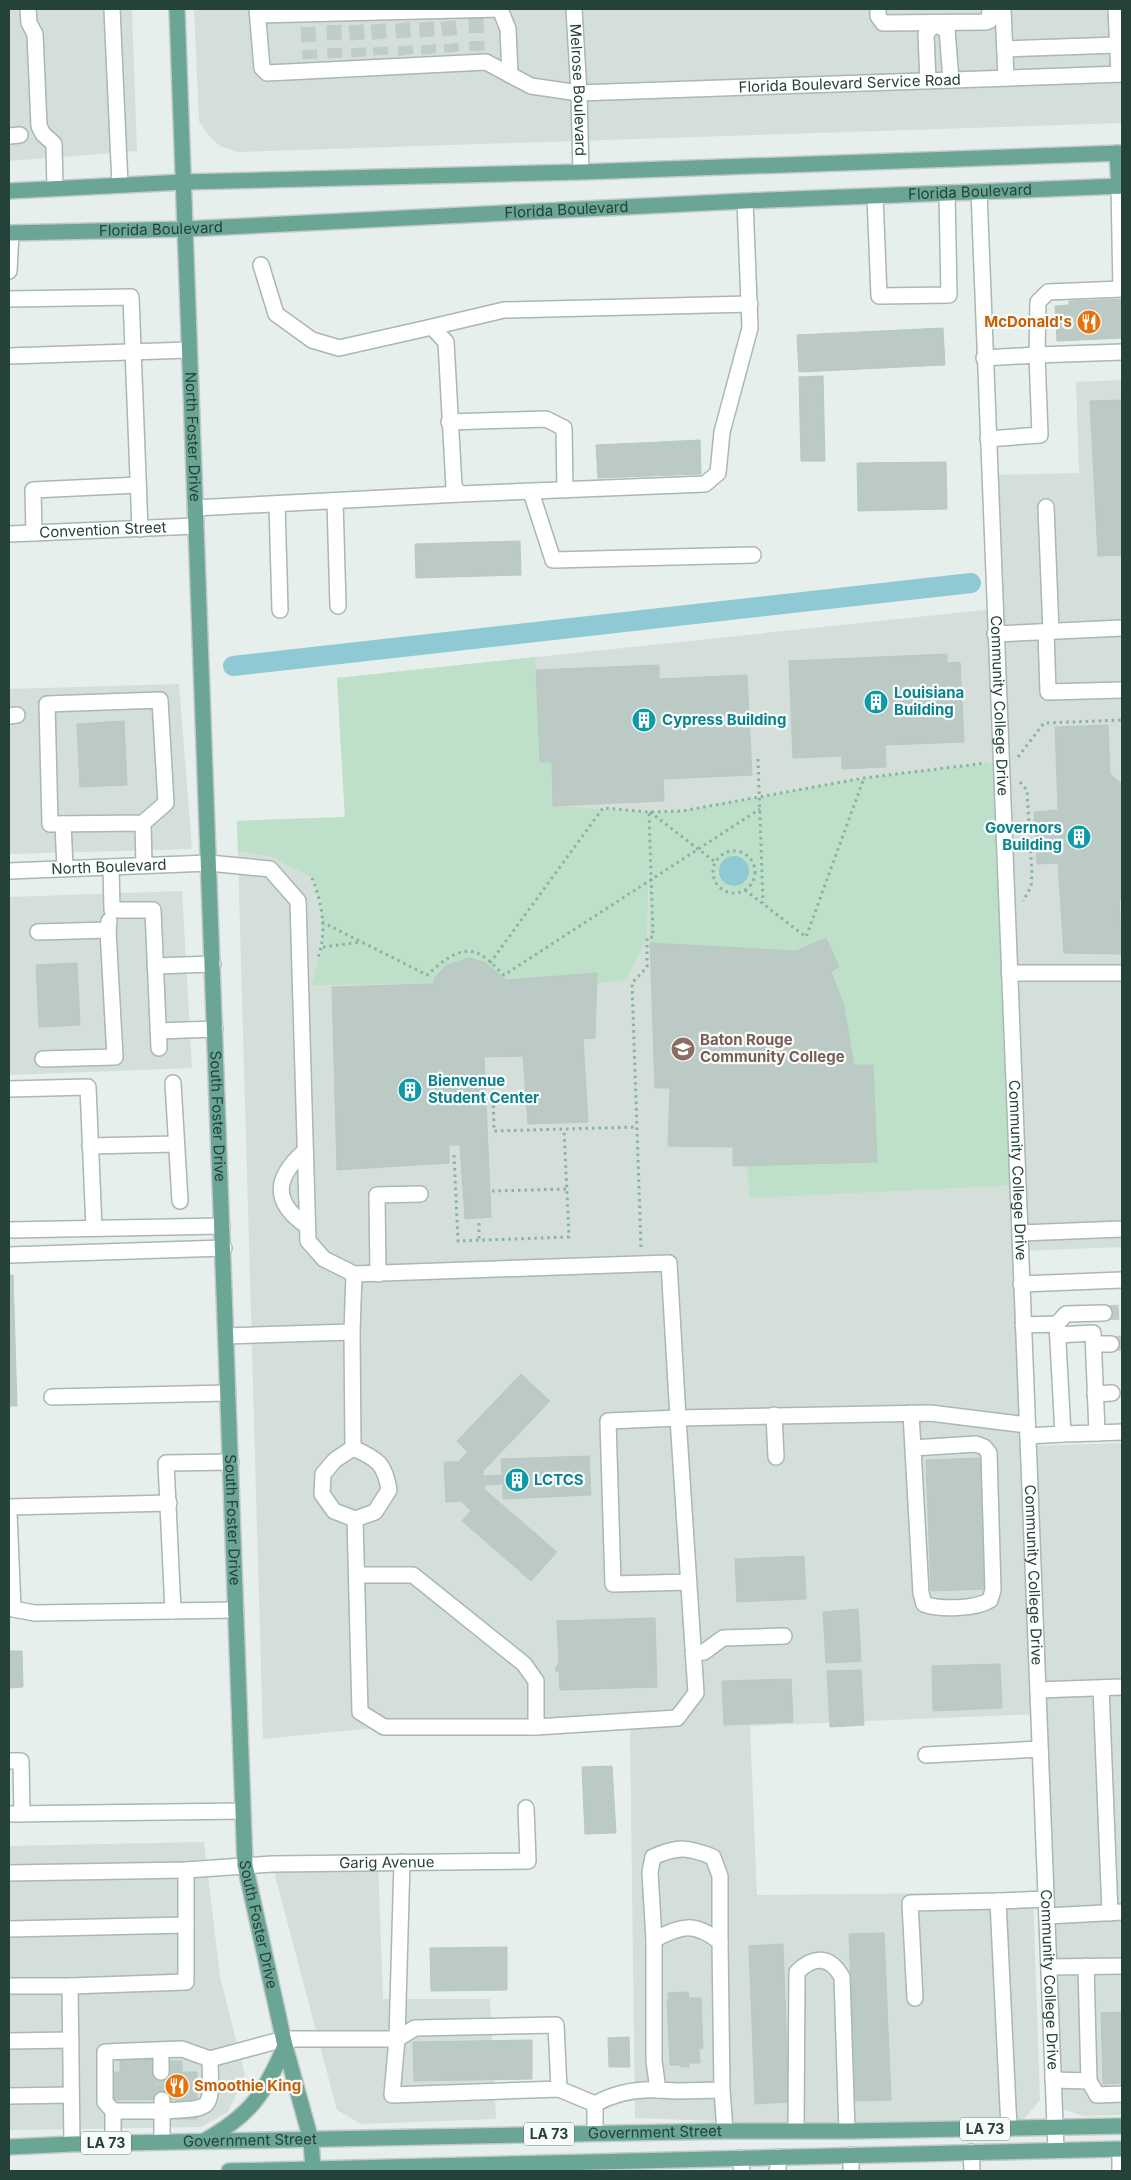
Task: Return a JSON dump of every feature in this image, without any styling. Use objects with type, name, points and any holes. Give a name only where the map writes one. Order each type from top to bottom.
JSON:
[{"type":"main road","name":"North Foster Drive","points":[[177,9],[209,863]]},
{"type":"main road","points":[[9,191],[184,182],[581,172],[1120,153],[1121,186]]},
{"type":"main road","name":"Florida Boulevard","points":[[10,233],[185,229],[745,201],[1121,186]]},
{"type":"main road","name":"South Foster Drive","points":[[209,863],[245,1865],[285,2042],[311,2140],[313,2170]]},
{"type":"main road","points":[[203,2141],[225,2129],[253,2106],[271,2079],[285,2042]]},
{"type":"main road","name":"Government Street","points":[[9,2147],[113,2143],[725,2130],[847,2132],[1122,2126]]},
{"type":"main road","name":"Government Street","points":[[229,2171],[777,2164],[851,2155],[1056,2150],[1121,2146]]},
{"type":"street","points":[[28,9],[30,23],[35,34],[39,126],[43,134],[54,144],[55,188]]},
{"type":"street","points":[[112,9],[120,185]]},
{"type":"street","points":[[258,12],[308,20],[448,16],[476,14],[500,9],[508,29],[510,75]]},
{"type":"street","name":"Melrose Boulevard","points":[[574,9],[581,172]]},
{"type":"street","points":[[878,9],[878,16],[883,23],[934,24],[986,22],[989,21],[990,9]]},
{"type":"street","points":[[1003,9],[1006,78]]},
{"type":"street","points":[[1116,9],[1121,74]]},
{"type":"street","name":"Florida Boulevard Service Road","points":[[258,12],[264,70],[267,73],[311,65],[477,57],[539,88],[579,93],[1121,74]]},
{"type":"street","points":[[934,24],[947,30],[951,80]]},
{"type":"street","points":[[928,81],[926,34],[934,24]]},
{"type":"street","points":[[1005,49],[1118,45]]},
{"type":"street","points":[[988,439],[1040,436],[1036,355],[1038,302],[1048,292],[1122,291],[1121,186]]},
{"type":"street","name":"Community College Drive","points":[[979,192],[984,358],[1056,2150]]},
{"type":"street","points":[[874,196],[878,296],[949,295],[948,193]]},
{"type":"street","points":[[195,508],[460,494],[705,484],[718,473],[722,432],[750,328],[745,201]]},
{"type":"street","points":[[9,271],[10,233]]},
{"type":"street","points":[[261,265],[276,314],[312,340],[339,348],[504,310],[750,304]]},
{"type":"street","points":[[9,299],[131,297],[140,529]]},
{"type":"street","points":[[432,327],[446,342],[454,487],[460,494]]},
{"type":"street","points":[[9,356],[189,350]]},
{"type":"street","points":[[984,358],[1122,352]]},
{"type":"street","points":[[449,422],[546,419],[564,428],[565,490]]},
{"type":"street","points":[[34,533],[33,490],[138,485]]},
{"type":"street","points":[[531,492],[553,560],[753,555]]},
{"type":"street","points":[[335,501],[338,606]]},
{"type":"street","points":[[277,504],[280,610]]},
{"type":"street","points":[[1046,507],[1048,692],[1122,690]]},
{"type":"street","name":"Convention Street","points":[[9,534],[196,526]]},
{"type":"street","points":[[995,634],[1122,628]]},
{"type":"street","points":[[160,700],[166,803],[142,824],[50,824],[47,704],[160,700]]},
{"type":"street","points":[[63,824],[65,868]]},
{"type":"street","points":[[142,824],[144,865]]},
{"type":"street","name":"North Boulevard","points":[[9,871],[209,863],[270,869],[298,901],[308,1241],[324,1259],[354,1274]]},
{"type":"street","points":[[44,1059],[114,1057],[108,930],[112,910],[111,867]]},
{"type":"street","points":[[112,910],[153,910],[159,1048]]},
{"type":"street","points":[[38,932],[108,930]]},
{"type":"street","points":[[155,966],[213,964]]},
{"type":"street","points":[[1009,973],[1122,973]]},
{"type":"street","points":[[158,1031],[215,1029]]},
{"type":"street","points":[[173,1082],[180,1202]]},
{"type":"street","points":[[9,1089],[88,1086],[94,1228]]},
{"type":"street","points":[[90,1146],[176,1144]]},
{"type":"street","points":[[305,1150],[286,1171],[281,1187],[282,1202],[293,1216],[308,1226]]},
{"type":"street","points":[[378,1274],[377,1195],[420,1194]]},
{"type":"street","points":[[9,1230],[222,1226]]},
{"type":"street","points":[[1020,1233],[1122,1229]]},
{"type":"street","points":[[9,1255],[224,1248]]},
{"type":"street","points":[[354,1448],[352,1332],[354,1274],[670,1263],[696,1693],[677,1718],[536,1727],[384,1727],[360,1712],[355,1519]]},
{"type":"street","points":[[1022,1284],[1122,1280]]},
{"type":"street","points":[[1063,1434],[1058,1329],[1066,1314],[1104,1313]]},
{"type":"street","points":[[1023,1325],[1093,1333],[1096,1433]]},
{"type":"street","points":[[226,1336],[352,1332]]},
{"type":"street","points":[[1094,1344],[1111,1344]]},
{"type":"street","points":[[52,1398],[228,1392]]},
{"type":"street","points":[[1096,1394],[1112,1393]]},
{"type":"street","points":[[911,1413],[921,1593],[924,1604],[934,1608],[983,1605],[990,1600],[994,1590],[989,1453],[984,1447],[976,1444],[913,1448]]},
{"type":"street","points":[[688,1582],[613,1584],[608,1421],[774,1415],[930,1413],[1028,1430],[1063,1434],[1122,1432]]},
{"type":"street","points":[[774,1415],[776,1457]]},
{"type":"street","points":[[354,1448],[371,1456],[386,1471],[389,1490],[375,1512],[355,1519],[334,1512],[322,1494],[323,1474],[335,1460],[354,1448]]},
{"type":"street","points":[[173,1611],[166,1463],[231,1462]]},
{"type":"street","points":[[9,1507],[169,1503]]},
{"type":"street","points":[[9,1513],[13,1609],[35,1613],[236,1610]]},
{"type":"street","points":[[357,1575],[413,1575],[524,1664],[536,1681],[536,1727]]},
{"type":"street","points":[[693,1654],[704,1652],[723,1638],[784,1636]]},
{"type":"street","points":[[1038,1690],[1122,1687]]},
{"type":"street","points":[[1047,1916],[1116,1912],[1101,1688]]},
{"type":"street","points":[[926,1755],[1040,1749]]},
{"type":"street","points":[[9,1761],[21,1761],[16,1814],[243,1811]]},
{"type":"street","name":"Garig Avenue","points":[[9,1873],[186,1870],[245,1865],[528,1861],[526,1808]]},
{"type":"street","points":[[658,2090],[654,2061],[654,1940],[650,1872],[653,1857],[670,1850],[693,1848],[713,1857],[720,1876],[722,2090],[725,2130]]},
{"type":"street","points":[[402,1862],[397,2039],[392,2096],[559,2089],[595,2104]]},
{"type":"street","points":[[9,1986],[186,1982],[186,1870]]},
{"type":"street","points":[[915,1998],[910,1903],[1046,1900]]},
{"type":"street","points":[[998,1901],[1008,2128]]},
{"type":"street","points":[[9,1929],[186,1925]]},
{"type":"street","points":[[654,1940],[674,1929],[689,1927],[706,1930],[720,1942]]},
{"type":"street","points":[[796,2131],[797,1972],[807,1962],[815,1960],[835,1965],[842,1977],[847,2132]]},
{"type":"street","points":[[1049,1966],[1122,1966]]},
{"type":"street","points":[[1086,1966],[1089,2081],[1097,2095],[1122,2094]]},
{"type":"street","points":[[70,1986],[72,2144]]},
{"type":"street","points":[[113,2143],[113,2111],[105,2102],[104,2052],[182,2050],[210,2059],[285,2042],[397,2039],[415,2028],[556,2025],[559,2089]]},
{"type":"street","points":[[9,2041],[71,2040]]},
{"type":"street","points":[[161,2050],[161,2072]]},
{"type":"street","points":[[113,2111],[162,2105],[199,2109],[210,2102],[210,2059]]},
{"type":"street","points":[[1053,2080],[1089,2081]]},
{"type":"street","points":[[595,2104],[613,2094],[644,2089],[678,2091],[722,2090]]},
{"type":"street","points":[[9,2096],[72,2095]]},
{"type":"street","points":[[595,2104],[596,2133]]},
{"type":"street","points":[[162,2105],[162,2142]]},
{"type":"street","points":[[1120,2171],[1121,2146]]},
{"type":"street","points":[[971,2152],[972,2171]]},
{"type":"street","points":[[851,2155],[851,2171]]},
{"type":"path","points":[[490,963],[603,808],[649,812],[682,811],[864,778],[967,764],[1015,761],[1044,723],[1122,720]]},
{"type":"path","points":[[758,759],[763,903]]},
{"type":"path","points":[[1014,777],[1027,790],[1032,875],[1031,888],[1022,903]]},
{"type":"path","points":[[744,890],[806,938],[864,778]]},
{"type":"path","points":[[322,922],[427,975],[447,958],[465,951],[480,954],[504,975],[760,809]]},
{"type":"path","points":[[649,812],[715,862]]},
{"type":"path","points":[[641,1252],[632,983],[647,967],[647,938],[653,937],[649,812]]},
{"type":"path","points":[[755,874],[751,860],[740,852],[725,853],[715,862],[713,876],[719,888],[731,893],[744,890],[750,886],[755,874],[762,870]]},
{"type":"path","points":[[312,878],[321,901],[322,922],[322,947],[314,968]]},
{"type":"path","points":[[322,947],[362,942]]},
{"type":"path","points":[[494,1086],[494,1131],[637,1127]]},
{"type":"path","points":[[454,1155],[458,1241],[568,1237],[564,1129]]},
{"type":"path","points":[[492,1191],[567,1189]]},
{"type":"path","points":[[479,1223],[479,1240]]},
{"type":"shaded area","points":[[9,9],[132,9],[137,151],[9,161]]},
{"type":"shaded area","points":[[194,9],[1122,9],[1122,123],[238,152],[220,146],[208,135],[199,121]]},
{"type":"shaded area","name":"Baton Rouge Community College","points":[[1122,380],[1122,1247],[1021,1251],[1028,1446],[1122,1443],[1122,2115],[1083,2116],[1054,2106],[1039,1714],[750,1726],[757,1895],[1033,1892],[1040,2100],[1024,2119],[830,2125],[635,2118],[630,1730],[384,1727],[263,1739],[237,821],[345,817],[337,678],[994,609],[989,475],[1079,473],[1076,382]]},
{"type":"shaded area","points":[[179,684],[192,849],[9,854],[9,689]]},
{"type":"shaded area","points":[[182,891],[192,1068],[9,1075],[9,897]]},
{"type":"shaded area","points":[[204,1842],[220,1977],[245,2075],[228,2112],[201,2127],[9,2130],[9,1846]]},
{"type":"shaded area","points":[[378,1863],[383,1999],[490,1999],[496,2119],[361,2124],[337,2110],[272,1864]]},
{"type":"green space","points":[[535,657],[540,762],[552,762],[554,806],[649,812],[682,811],[864,778],[1000,762],[1018,1185],[750,1198],[747,1165],[873,1065],[854,1065],[831,972],[839,967],[826,938],[796,951],[650,943],[649,847],[647,938],[626,980],[597,983],[597,973],[506,980],[488,964],[478,960],[462,960],[454,962],[441,971],[434,984],[311,985],[323,947],[321,901],[312,878],[270,856],[238,851],[237,821],[345,817],[337,678]]},
{"type":"water","points":[[734,856],[745,860],[749,871],[745,882],[734,886],[723,882],[719,871],[723,860]]},
{"type":"building","name":"McDonald's","points":[[1122,299],[1122,338],[1057,341],[1055,306],[1069,305],[1069,301]]},
{"type":"building","points":[[943,328],[945,365],[799,372],[797,335]]},
{"type":"building","points":[[823,376],[825,461],[801,461],[799,377]]},
{"type":"building","points":[[1122,400],[1122,555],[1098,556],[1090,401]]},
{"type":"building","points":[[700,440],[701,474],[598,478],[596,445]]},
{"type":"building","points":[[946,462],[947,509],[858,511],[857,463]]},
{"type":"building","points":[[520,541],[521,575],[416,578],[415,544]]},
{"type":"building","name":"Louisiana Building","points":[[947,654],[947,663],[960,662],[964,742],[885,745],[886,767],[842,769],[842,756],[793,758],[789,661]]},
{"type":"building","name":"Cypress Building","points":[[659,665],[659,679],[747,675],[752,775],[663,779],[664,801],[553,806],[552,762],[540,762],[536,670]]},
{"type":"building","points":[[124,721],[127,785],[80,787],[77,724]]},
{"type":"building","name":"Governors Building","points":[[1108,725],[1110,774],[1122,784],[1122,900],[1119,900],[1122,954],[1064,953],[1058,863],[1037,864],[1034,812],[1058,810],[1055,727]]},
{"type":"building","points":[[826,938],[839,967],[831,972],[844,1006],[854,1065],[873,1065],[877,1162],[733,1166],[733,1147],[668,1146],[670,1088],[655,1088],[650,943],[796,951]]},
{"type":"building","name":"Bienvenue Student Center","points":[[469,958],[486,963],[506,980],[597,973],[595,1038],[583,1039],[588,1122],[528,1124],[523,1056],[484,1057],[491,1217],[465,1219],[460,1145],[449,1145],[449,1163],[337,1170],[332,987],[434,984],[435,977],[447,965]]},
{"type":"building","points":[[77,963],[80,1025],[39,1027],[36,965]]},
{"type":"building","points":[[9,1275],[13,1275],[17,1406],[9,1406]]},
{"type":"building","name":"LCTCS","points":[[521,1374],[550,1401],[483,1471],[483,1476],[502,1475],[501,1459],[589,1456],[591,1495],[503,1499],[503,1484],[484,1485],[484,1489],[557,1552],[531,1581],[462,1521],[471,1511],[461,1501],[446,1502],[444,1462],[458,1462],[468,1452],[457,1441]]},
{"type":"building","points":[[981,1458],[987,1589],[931,1591],[926,1460]]},
{"type":"building","points":[[804,1556],[806,1599],[737,1602],[735,1559]]},
{"type":"building","points":[[858,1609],[861,1661],[826,1663],[823,1612]]},
{"type":"building","points":[[655,1618],[657,1687],[560,1690],[559,1671],[555,1671],[559,1661],[557,1621]]},
{"type":"building","points":[[9,1651],[22,1651],[23,1687],[9,1688]]},
{"type":"building","points":[[1000,1664],[1002,1708],[933,1711],[932,1666]]},
{"type":"building","points":[[861,1670],[864,1725],[830,1727],[827,1671]]},
{"type":"building","points":[[791,1679],[793,1722],[724,1725],[722,1681]]},
{"type":"building","points":[[612,1766],[616,1833],[585,1834],[582,1767]]},
{"type":"building","points":[[884,1933],[891,2100],[855,2101],[849,1934]]},
{"type":"building","points":[[783,1944],[789,2102],[755,2104],[749,1946]]},
{"type":"building","points":[[507,1947],[507,1990],[431,1991],[430,1948]]},
{"type":"building","points":[[688,1992],[689,1998],[701,1998],[703,2048],[699,2049],[700,2063],[689,2063],[689,2067],[681,2067],[681,2065],[670,2065],[667,2000],[669,2000],[668,1993]]},
{"type":"building","points":[[1122,2012],[1122,2083],[1103,2084],[1101,2013]]},
{"type":"building","points":[[629,2037],[630,2067],[609,2067],[608,2038]]},
{"type":"building","points":[[532,2040],[532,2079],[414,2081],[413,2042]]},
{"type":"building","points":[[120,2059],[155,2059],[155,2072],[170,2072],[170,2061],[182,2061],[182,2072],[197,2072],[197,2099],[110,2100],[110,2072],[120,2072]]},
{"type":"building","points":[[176,2099],[197,2099],[197,2119],[176,2119]]},
{"type":"waterway","points":[[233,666],[971,583]]},
{"type":"tunnel","points":[[476,18],[477,51]]},
{"type":"tunnel","points":[[448,21],[452,52]]},
{"type":"tunnel","points":[[426,22],[429,54]]},
{"type":"tunnel","points":[[402,23],[406,55]]},
{"type":"tunnel","points":[[378,24],[381,55]]},
{"type":"tunnel","points":[[334,25],[335,58]]},
{"type":"tunnel","points":[[356,25],[359,57]]},
{"type":"tunnel","points":[[308,27],[310,59]]},
{"type":"tunnel","points":[[1104,1313],[1122,1312]]},
{"type":"tunnel","points":[[1111,1344],[1122,1343]]},
{"type":"tunnel","points":[[161,2072],[162,2100]]},
{"type":"place","name":"McDonald's","points":[[1089,322]]},
{"type":"place","name":"Louisiana Building","points":[[876,702]]},
{"type":"place","name":"Cypress Building","points":[[644,720]]},
{"type":"place","name":"Governors Building","points":[[1079,837]]},
{"type":"place","name":"Baton Rouge Community College","points":[[683,1049]]},
{"type":"place","name":"Bienvenue Student Center","points":[[410,1090]]},
{"type":"place","name":"LCTCS","points":[[517,1480]]},
{"type":"place","name":"Smoothie King","points":[[177,2086]]}]
